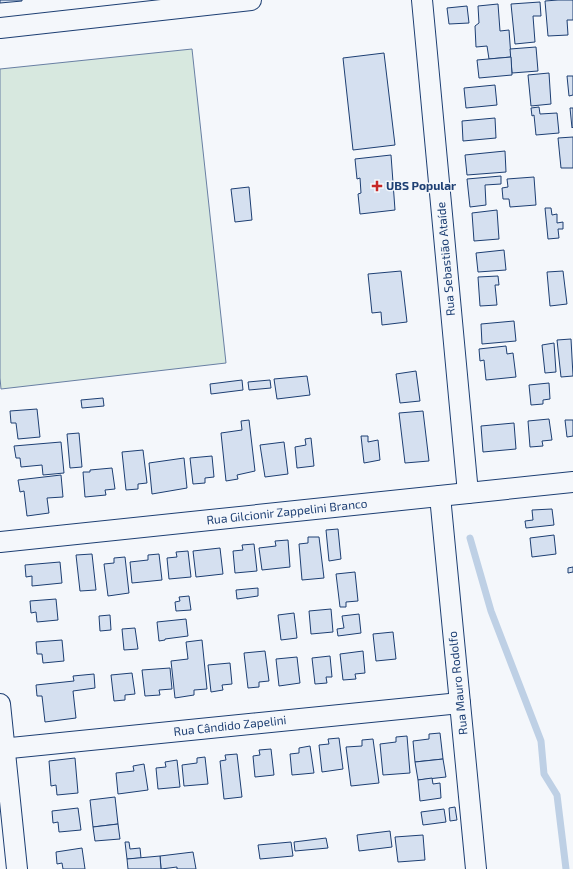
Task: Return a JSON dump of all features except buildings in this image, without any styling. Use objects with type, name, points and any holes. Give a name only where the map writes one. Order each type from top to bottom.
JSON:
[{"type":"street","points":[[0,28],[251,0]]},
{"type":"street","name":"Rua Sebastião Ataíde","points":[[422,0],[468,493]]},
{"type":"street","name":"Rua Gilcionir Zappelini Branco","points":[[0,542],[573,482]]},
{"type":"street","name":"Rua Mauro Rodolfo","points":[[440,496],[476,869]]},
{"type":"street","name":"Rua Cândido Zapelini","points":[[2,748],[460,703]]},
{"type":"street","points":[[0,704],[2,748],[17,869]]},
{"type":"shaded area","points":[[192,49],[226,363],[1,389],[0,69]]},
{"type":"waterway","points":[[470,538],[491,611],[541,741],[544,774],[557,795],[566,869]]},
{"type":"place","name":"UBS Popular","points":[[377,186]]}]
